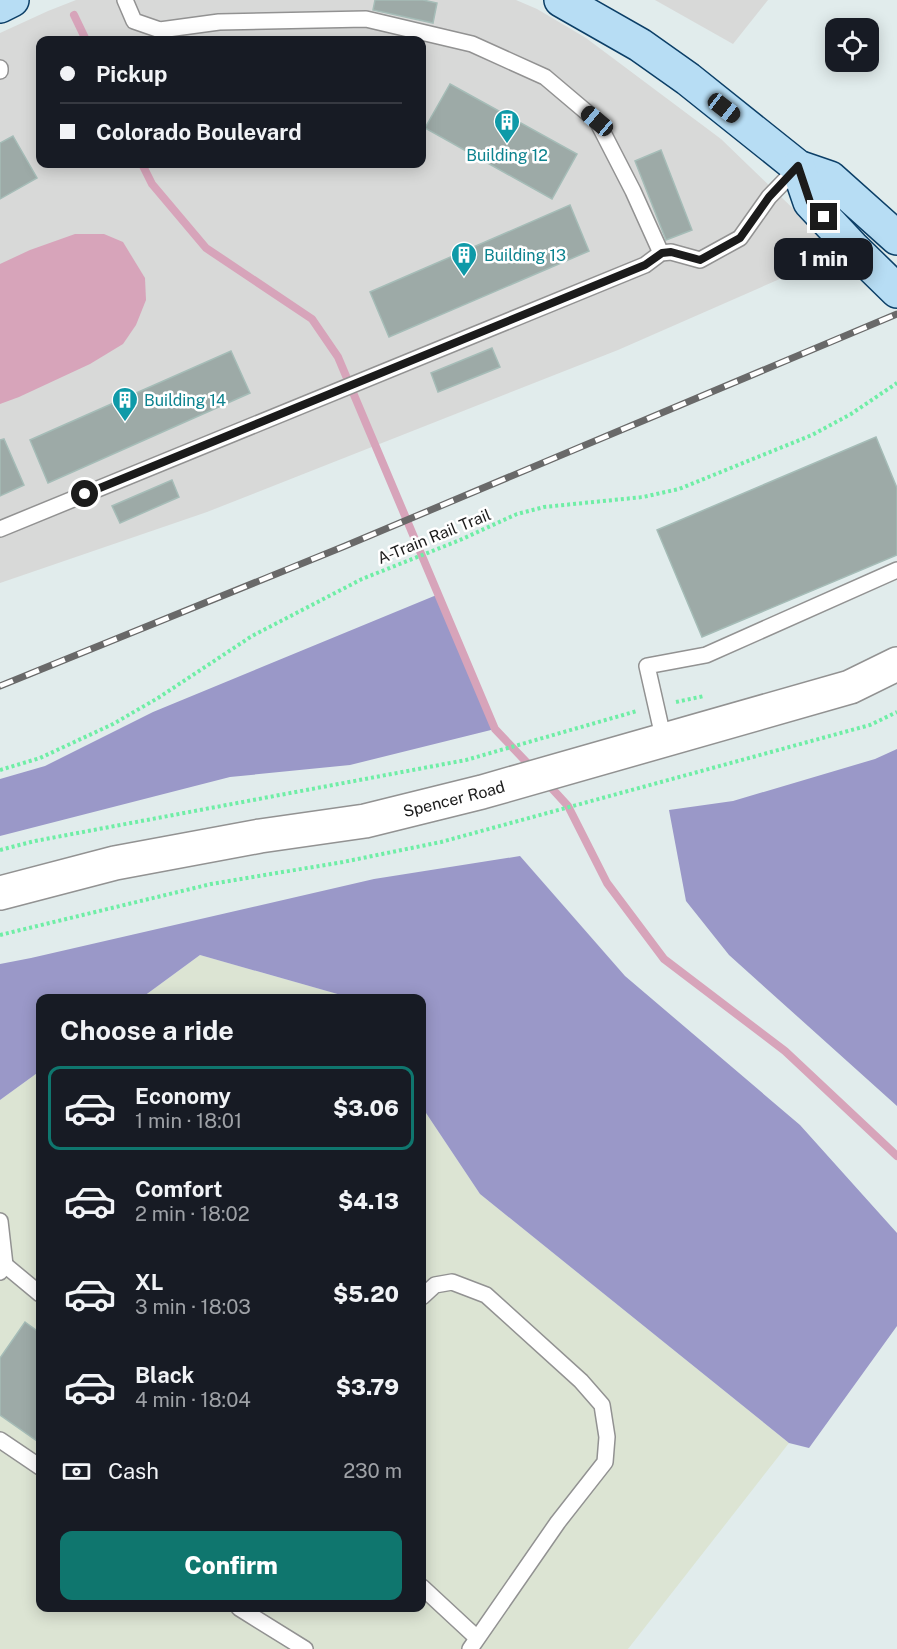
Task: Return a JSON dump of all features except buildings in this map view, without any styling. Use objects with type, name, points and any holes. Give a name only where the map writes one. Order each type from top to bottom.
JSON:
[{"type":"main road","points":[[0,6],[12,0]]},
{"type":"main road","points":[[561,0],[640,45],[798,166],[830,178],[897,238]]},
{"type":"main road","points":[[798,166],[810,202],[897,291]]},
{"type":"street","name":"Spencer Road","points":[[0,893],[115,863],[261,836],[364,821],[482,792],[850,687],[897,664]]},
{"type":"lane","points":[[125,0],[134,21],[160,30],[219,22],[366,20],[472,44],[545,77],[597,121],[662,253]]},
{"type":"lane","points":[[0,529],[645,265],[662,253],[671,252],[700,260],[740,238],[769,197],[798,166]]},
{"type":"lane","points":[[664,741],[647,666],[706,655],[897,570]]},
{"type":"lane","points":[[0,1221],[2,1268],[36,1291]]},
{"type":"lane","points":[[426,1293],[435,1285],[452,1282],[486,1296],[581,1381],[602,1405],[606,1437],[605,1462],[558,1522],[474,1644],[426,1591]]},
{"type":"lane","points":[[0,1440],[36,1464]]},
{"type":"lane","points":[[245,1612],[305,1649]]},
{"type":"path","name":"A-Train Rail Trail","points":[[0,770],[40,758],[113,724],[158,698],[252,636],[362,579],[460,540],[517,514],[544,507],[643,497],[679,489],[812,435],[851,414],[897,383]]},
{"type":"path","points":[[0,850],[35,841],[466,760],[656,706],[710,695]]},
{"type":"path","points":[[0,935],[211,884],[343,862],[441,842],[870,725],[897,712]]},
{"type":"shaded area","points":[[76,0],[516,0],[537,9],[586,38],[721,139],[839,253],[618,350],[207,512],[0,583],[0,33]]},
{"type":"shaded area","points":[[655,0],[768,0],[733,44]]},
{"type":"shaded area","points":[[75,234],[104,234],[123,242],[145,278],[146,300],[136,325],[123,344],[90,364],[0,404],[0,264],[30,250]]},
{"type":"shaded area","points":[[439,594],[495,729],[350,765],[230,777],[0,836],[0,779],[45,766],[153,712]]},
{"type":"shaded area","points":[[897,749],[897,1106],[729,955],[686,901],[669,810],[733,801],[875,759]]},
{"type":"shaded area","points":[[520,856],[625,976],[800,1125],[897,1233],[897,1326],[809,1448],[789,1443],[480,1194],[426,1113],[426,994],[337,994],[200,955],[147,994],[36,994],[36,1074],[0,1100],[0,964],[374,879]]},
{"type":"shaded area","points":[[200,955],[337,994],[147,994]]},
{"type":"shaded area","points":[[36,1074],[36,1612],[426,1612],[426,1113],[480,1194],[789,1443],[628,1649],[0,1649],[0,1100]]},
{"type":"waterway","points":[[74,15],[84,36]]},
{"type":"waterway","points":[[144,168],[152,184],[206,248],[312,319],[338,357],[495,729],[533,769]]},
{"type":"waterway","points":[[546,782],[568,806],[607,883],[664,959],[785,1051],[897,1156]]},
{"type":"railway","points":[[0,686],[345,546],[897,314]]},
{"type":"place","name":"Building 12","points":[[507,145]]},
{"type":"place","name":"Building 13","points":[[464,278]]},
{"type":"place","name":"Building 14","points":[[125,423]]},
{"type":"route","points":[[85,494],[645,265],[662,253],[671,252],[700,260],[740,238],[769,197],[798,166],[810,202],[824,217]]}]
